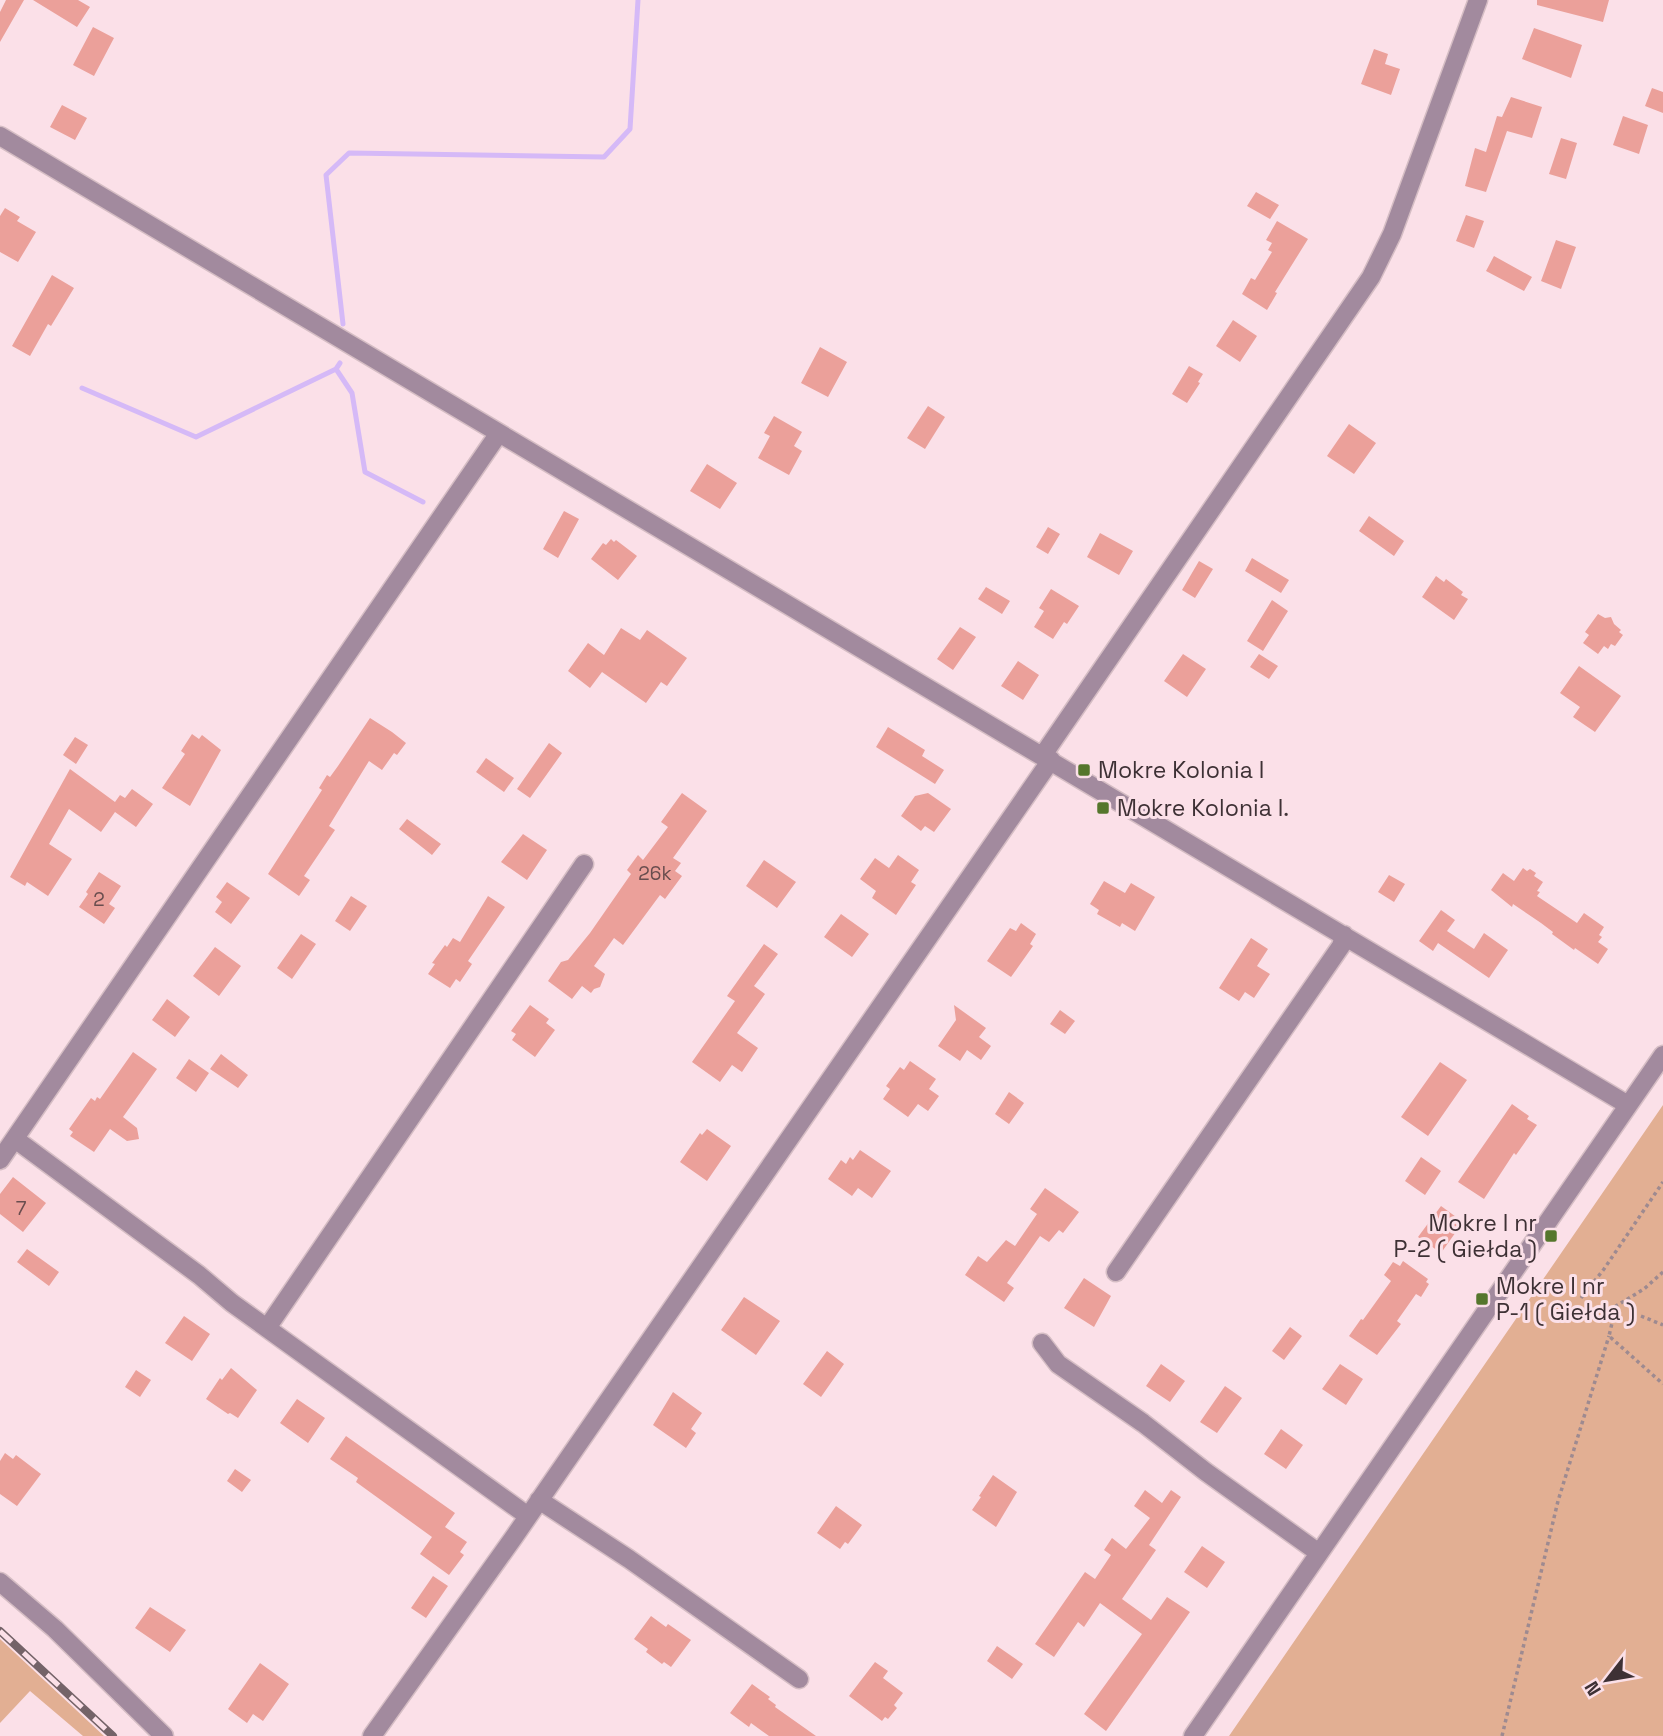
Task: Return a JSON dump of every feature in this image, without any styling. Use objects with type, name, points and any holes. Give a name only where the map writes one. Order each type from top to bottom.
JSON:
[{"type":"street","points":[[372,1736],[539,1500],[1047,758],[1371,277],[1392,234],[1478,0]]},
{"type":"street","points":[[0,136],[1628,1105]]},
{"type":"street","points":[[0,1160],[499,433]]},
{"type":"street","points":[[267,1328],[584,864]]},
{"type":"street","points":[[1116,1272],[1341,946],[1344,935]]},
{"type":"street","points":[[1193,1736],[1663,1055]]},
{"type":"street","points":[[15,1139],[267,1328],[528,1516]]},
{"type":"street","points":[[1042,1343],[1058,1364],[1319,1553]]},
{"type":"street","points":[[539,1500],[629,1559],[799,1679]]},
{"type":"street","points":[[0,1582],[55,1629],[164,1736]]},
{"type":"path","points":[[1581,1298],[1663,1182]]},
{"type":"path","points":[[1502,1736],[1558,1501],[1616,1306],[1644,1289],[1663,1272]]},
{"type":"path","points":[[1641,1317],[1663,1325]]},
{"type":"path","points":[[1609,1336],[1663,1384]]},
{"type":"shaded area","points":[[1663,1105],[1663,1736],[1229,1736]]},
{"type":"shaded area","points":[[0,1639],[104,1736],[83,1736],[30,1691],[0,1723]]},
{"type":"building","points":[[6,0],[24,0],[0,42],[0,12]]},
{"type":"building","points":[[33,0],[78,0],[90,7],[77,27]]},
{"type":"building","points":[[1537,0],[1609,0],[1603,22],[1537,5]]},
{"type":"building","points":[[93,27],[114,38],[94,76],[73,65]]},
{"type":"building","points":[[1534,28],[1582,45],[1571,78],[1522,59]]},
{"type":"building","points":[[1374,49],[1388,54],[1385,64],[1400,69],[1391,95],[1361,84]]},
{"type":"building","points":[[1652,88],[1663,92],[1663,113],[1645,106]]},
{"type":"building","points":[[1511,97],[1542,107],[1532,138],[1507,131],[1486,192],[1465,186],[1475,148],[1486,152],[1497,116],[1502,117]]},
{"type":"building","points":[[62,105],[87,118],[75,140],[50,127]]},
{"type":"building","points":[[1623,116],[1648,125],[1639,154],[1613,145]]},
{"type":"building","points":[[1561,138],[1577,143],[1566,179],[1549,174]]},
{"type":"building","points":[[1256,192],[1279,205],[1270,219],[1247,206]]},
{"type":"building","points":[[5,208],[20,217],[17,221],[36,232],[18,262],[0,252],[0,216]]},
{"type":"building","points":[[1466,215],[1484,221],[1474,248],[1456,241]]},
{"type":"building","points":[[1277,221],[1308,239],[1267,310],[1242,294],[1251,278],[1255,280],[1272,252],[1268,250],[1272,243],[1266,240]]},
{"type":"building","points":[[1556,240],[1576,247],[1561,289],[1541,281]]},
{"type":"building","points":[[1494,256],[1532,277],[1524,291],[1486,271]]},
{"type":"building","points":[[52,275],[74,288],[51,326],[48,324],[30,356],[12,346]]},
{"type":"building","points":[[1233,320],[1257,336],[1240,362],[1216,346]]},
{"type":"building","points":[[820,347],[847,362],[828,397],[801,383]]},
{"type":"building","points":[[1189,366],[1203,374],[1187,403],[1172,394]]},
{"type":"building","points":[[928,406],[945,417],[925,449],[907,438]]},
{"type":"building","points":[[774,416],[802,432],[794,446],[802,451],[789,475],[758,458],[770,436],[764,433]]},
{"type":"building","points":[[1349,424],[1376,443],[1354,474],[1327,456]]},
{"type":"building","points":[[707,464],[737,483],[720,509],[690,491]]},
{"type":"building","points":[[564,511],[579,519],[558,558],[543,549]]},
{"type":"building","points":[[1369,516],[1404,541],[1394,556],[1359,531]]},
{"type":"building","points":[[1048,527],[1060,534],[1048,554],[1036,547]]},
{"type":"building","points":[[1100,533],[1133,551],[1119,575],[1087,557]]},
{"type":"building","points":[[611,539],[637,556],[618,580],[591,559],[603,543],[606,545]]},
{"type":"building","points":[[1252,558],[1289,580],[1281,593],[1245,571]]},
{"type":"building","points":[[1199,561],[1213,569],[1195,598],[1182,590]]},
{"type":"building","points":[[1436,576],[1444,582],[1446,579],[1468,599],[1454,620],[1422,597]]},
{"type":"building","points":[[986,587],[1010,601],[1002,614],[978,599]]},
{"type":"building","points":[[1051,589],[1079,606],[1053,639],[1034,627],[1044,611],[1039,608]]},
{"type":"building","points":[[1272,600],[1288,611],[1263,651],[1247,641]]},
{"type":"building","points":[[1598,614],[1605,618],[1611,617],[1623,635],[1615,646],[1611,644],[1608,649],[1604,646],[1598,654],[1583,643],[1589,635],[1585,632]]},
{"type":"building","points":[[960,627],[976,637],[953,670],[937,659]]},
{"type":"building","points":[[621,628],[640,640],[647,630],[687,658],[667,686],[661,682],[646,703],[602,672],[590,688],[568,671],[588,643],[604,655]]},
{"type":"building","points":[[1183,654],[1206,669],[1187,697],[1164,681]]},
{"type":"building","points":[[1259,654],[1278,666],[1269,679],[1250,667]]},
{"type":"building","points":[[1018,661],[1039,675],[1023,700],[1001,686]]},
{"type":"building","points":[[1579,666],[1621,696],[1595,732],[1573,717],[1580,707],[1560,693]]},
{"type":"building","points":[[370,718],[406,743],[397,755],[394,753],[382,770],[369,761],[329,826],[335,830],[304,876],[310,880],[299,896],[268,874],[322,790],[319,788],[327,775],[330,777]]},
{"type":"building","points":[[888,727],[925,750],[922,756],[944,770],[935,784],[876,747]]},
{"type":"building","points":[[192,734],[199,739],[202,735],[221,750],[190,806],[162,788],[185,754],[181,751]]},
{"type":"building","points":[[75,737],[88,745],[76,764],[63,755]]},
{"type":"building","points":[[549,743],[562,753],[530,798],[517,789]]},
{"type":"building","points":[[486,758],[514,778],[504,792],[476,772]]},
{"type":"building","points":[[70,769],[115,802],[120,795],[125,798],[132,789],[153,804],[136,827],[115,812],[101,832],[69,809],[49,844],[72,859],[48,896],[27,882],[25,886],[10,877]]},
{"type":"building","points":[[682,793],[707,811],[673,858],[681,863],[675,871],[682,876],[665,899],[660,895],[623,945],[614,938],[594,966],[605,974],[600,987],[591,993],[582,986],[572,999],[548,981],[561,962],[568,960],[590,933],[631,874],[627,870],[638,855],[643,860],[668,827],[661,822]]},
{"type":"building","points":[[928,793],[951,809],[934,832],[925,826],[921,831],[901,816],[915,796]]},
{"type":"building","points":[[407,819],[441,844],[432,855],[399,829]]},
{"type":"building","points":[[523,834],[547,850],[527,880],[501,862]]},
{"type":"building","points":[[898,855],[919,870],[911,882],[916,885],[896,915],[872,898],[876,891],[860,879],[875,858],[889,868]]},
{"type":"building","points":[[764,860],[796,882],[777,908],[746,886]]},
{"type":"building","points":[[1523,868],[1536,873],[1534,876],[1543,882],[1537,896],[1577,923],[1584,913],[1604,927],[1598,942],[1608,949],[1598,964],[1575,948],[1574,950],[1541,923],[1513,904],[1512,907],[1491,890],[1503,873],[1514,881]]},
{"type":"building","points":[[99,872],[121,886],[109,904],[115,908],[104,924],[79,907]]},
{"type":"building","points":[[1389,875],[1405,884],[1394,902],[1378,892]]},
{"type":"building","points":[[1104,881],[1125,893],[1131,883],[1155,897],[1135,931],[1122,923],[1120,927],[1097,914],[1099,910],[1090,904]]},
{"type":"building","points":[[227,882],[250,898],[231,924],[215,912],[222,902],[216,897]]},
{"type":"building","points":[[351,896],[367,906],[350,931],[335,921]]},
{"type":"building","points":[[488,896],[505,907],[468,961],[472,964],[460,982],[456,979],[450,988],[428,974],[435,964],[432,963],[453,938],[460,942]]},
{"type":"building","points":[[1441,910],[1455,920],[1447,931],[1474,949],[1484,933],[1508,950],[1489,978],[1438,943],[1433,951],[1419,941]]},
{"type":"building","points":[[841,914],[869,934],[852,957],[824,937]]},
{"type":"building","points":[[1021,923],[1036,934],[1030,944],[1033,946],[1011,977],[987,961],[1010,928],[1016,931]]},
{"type":"building","points":[[301,934],[316,944],[292,979],[277,968]]},
{"type":"building","points":[[1251,938],[1268,949],[1257,966],[1270,974],[1254,998],[1245,992],[1239,1001],[1219,988]]},
{"type":"building","points":[[764,944],[778,954],[754,986],[765,994],[737,1033],[758,1048],[742,1072],[732,1065],[720,1082],[692,1062],[735,1001],[727,996]]},
{"type":"building","points":[[215,947],[241,966],[219,996],[193,976]]},
{"type":"building","points":[[167,999],[190,1017],[175,1037],[152,1020]]},
{"type":"building","points":[[530,1005],[549,1019],[546,1023],[555,1030],[535,1057],[512,1040],[516,1034],[511,1031]]},
{"type":"building","points":[[954,1005],[986,1028],[979,1037],[991,1046],[981,1060],[967,1050],[960,1061],[938,1046],[956,1020]]},
{"type":"building","points":[[1060,1010],[1075,1021],[1065,1034],[1050,1024]]},
{"type":"building","points":[[133,1052],[157,1069],[123,1117],[137,1128],[139,1139],[127,1141],[110,1129],[94,1152],[70,1136],[73,1132],[69,1129],[91,1098],[95,1101],[97,1097],[100,1099]]},
{"type":"building","points":[[221,1054],[248,1075],[238,1088],[210,1069]]},
{"type":"building","points":[[189,1059],[209,1073],[196,1092],[176,1078]]},
{"type":"building","points":[[910,1061],[936,1079],[929,1089],[939,1096],[928,1111],[918,1104],[908,1117],[883,1099],[890,1089],[886,1086],[900,1067],[904,1070]]},
{"type":"building","points":[[1440,1062],[1467,1080],[1428,1136],[1401,1117]]},
{"type":"building","points":[[1009,1092],[1024,1103],[1009,1124],[995,1114]]},
{"type":"building","points":[[1512,1104],[1537,1125],[1516,1155],[1514,1153],[1484,1199],[1458,1182]]},
{"type":"building","points":[[707,1129],[731,1146],[707,1181],[680,1162],[700,1133],[702,1135]]},
{"type":"building","points":[[860,1150],[891,1171],[872,1198],[858,1188],[852,1196],[828,1179],[841,1160],[846,1164],[850,1157],[853,1160]]},
{"type":"building","points":[[1421,1157],[1441,1171],[1425,1195],[1405,1181]]},
{"type":"building","points":[[13,1177],[46,1203],[23,1232],[0,1214],[0,1194]]},
{"type":"building","points":[[1045,1188],[1079,1212],[1063,1233],[1059,1230],[1049,1242],[1040,1236],[1007,1283],[1014,1288],[1004,1302],[965,1275],[978,1256],[987,1262],[1006,1240],[1015,1246],[1037,1214],[1030,1209]]},
{"type":"building","points":[[1441,1206],[1463,1222],[1441,1253],[1418,1237]]},
{"type":"building","points":[[27,1249],[59,1272],[49,1286],[17,1262]]},
{"type":"building","points":[[1403,1261],[1428,1279],[1426,1282],[1429,1284],[1421,1297],[1416,1294],[1397,1321],[1401,1324],[1377,1355],[1349,1336],[1391,1281],[1384,1275],[1393,1262],[1400,1266]]},
{"type":"building","points":[[1084,1278],[1111,1296],[1094,1327],[1064,1308]]},
{"type":"building","points":[[744,1297],[780,1321],[756,1355],[721,1330]]},
{"type":"building","points":[[184,1316],[210,1334],[192,1361],[165,1343]]},
{"type":"building","points":[[1290,1327],[1302,1336],[1284,1360],[1272,1351]]},
{"type":"building","points":[[827,1351],[844,1364],[821,1397],[803,1384]]},
{"type":"building","points":[[1161,1364],[1185,1381],[1170,1402],[1146,1386]]},
{"type":"building","points":[[1340,1364],[1363,1379],[1346,1405],[1322,1389]]},
{"type":"building","points":[[231,1368],[257,1390],[238,1418],[206,1399],[220,1378],[222,1380]]},
{"type":"building","points":[[136,1370],[151,1380],[140,1397],[125,1387]]},
{"type":"building","points":[[1225,1386],[1242,1398],[1217,1433],[1200,1422]]},
{"type":"building","points":[[673,1392],[702,1413],[691,1429],[696,1433],[686,1448],[653,1425]]},
{"type":"building","points":[[297,1399],[325,1418],[308,1443],[280,1423]]},
{"type":"building","points":[[1281,1429],[1303,1445],[1286,1469],[1264,1454]]},
{"type":"building","points":[[346,1436],[455,1513],[445,1527],[467,1542],[460,1552],[464,1555],[449,1575],[420,1554],[432,1537],[356,1482],[358,1478],[330,1459]]},
{"type":"building","points":[[5,1453],[13,1459],[16,1455],[41,1474],[17,1506],[0,1494],[0,1461]]},
{"type":"building","points":[[235,1469],[251,1480],[242,1492],[227,1481]]},
{"type":"building","points":[[993,1475],[1017,1492],[996,1527],[972,1510]]},
{"type":"building","points":[[1145,1490],[1162,1503],[1171,1490],[1181,1497],[1149,1545],[1156,1550],[1122,1599],[1151,1620],[1167,1597],[1190,1612],[1106,1731],[1084,1714],[1142,1634],[1100,1603],[1084,1627],[1078,1622],[1054,1657],[1035,1644],[1085,1572],[1095,1579],[1111,1555],[1104,1550],[1112,1538],[1126,1549],[1150,1518],[1134,1506]]},
{"type":"building","points":[[836,1506],[862,1525],[848,1544],[845,1542],[840,1549],[817,1533]]},
{"type":"building","points":[[1202,1546],[1225,1562],[1207,1588],[1184,1572]]},
{"type":"building","points":[[433,1576],[448,1586],[426,1618],[411,1608]]},
{"type":"building","points":[[150,1607],[186,1630],[170,1652],[135,1628]]},
{"type":"building","points":[[651,1616],[691,1640],[671,1667],[646,1652],[648,1649],[634,1639]]},
{"type":"building","points":[[997,1646],[1023,1664],[1012,1679],[987,1661]]},
{"type":"building","points":[[875,1662],[888,1671],[883,1678],[903,1693],[894,1705],[897,1708],[888,1719],[885,1717],[882,1721],[849,1696]]},
{"type":"building","points":[[260,1663],[289,1684],[263,1721],[253,1714],[247,1723],[228,1709]]},
{"type":"building","points":[[752,1684],[770,1697],[768,1699],[775,1707],[816,1736],[769,1736],[751,1723],[749,1727],[730,1713]]},
{"type":"waterway","points":[[343,324],[326,175],[349,153],[604,157],[630,129],[638,0]]},
{"type":"waterway","points":[[340,363],[336,369],[352,393],[365,472],[423,502]]},
{"type":"waterway","points":[[82,388],[196,437],[336,369]]},
{"type":"railway","points":[[0,1631],[113,1736]]},
{"type":"place","name":"Mokre Kolonia I","points":[[1084,770]]},
{"type":"place","name":"Mokre Kolonia I.","points":[[1103,808]]},
{"type":"place","name":"Mokre I nr P-2 ( Giełda )","points":[[1551,1236]]},
{"type":"place","name":"Mokre I nr P-1 ( Giełda )","points":[[1482,1299]]}]
